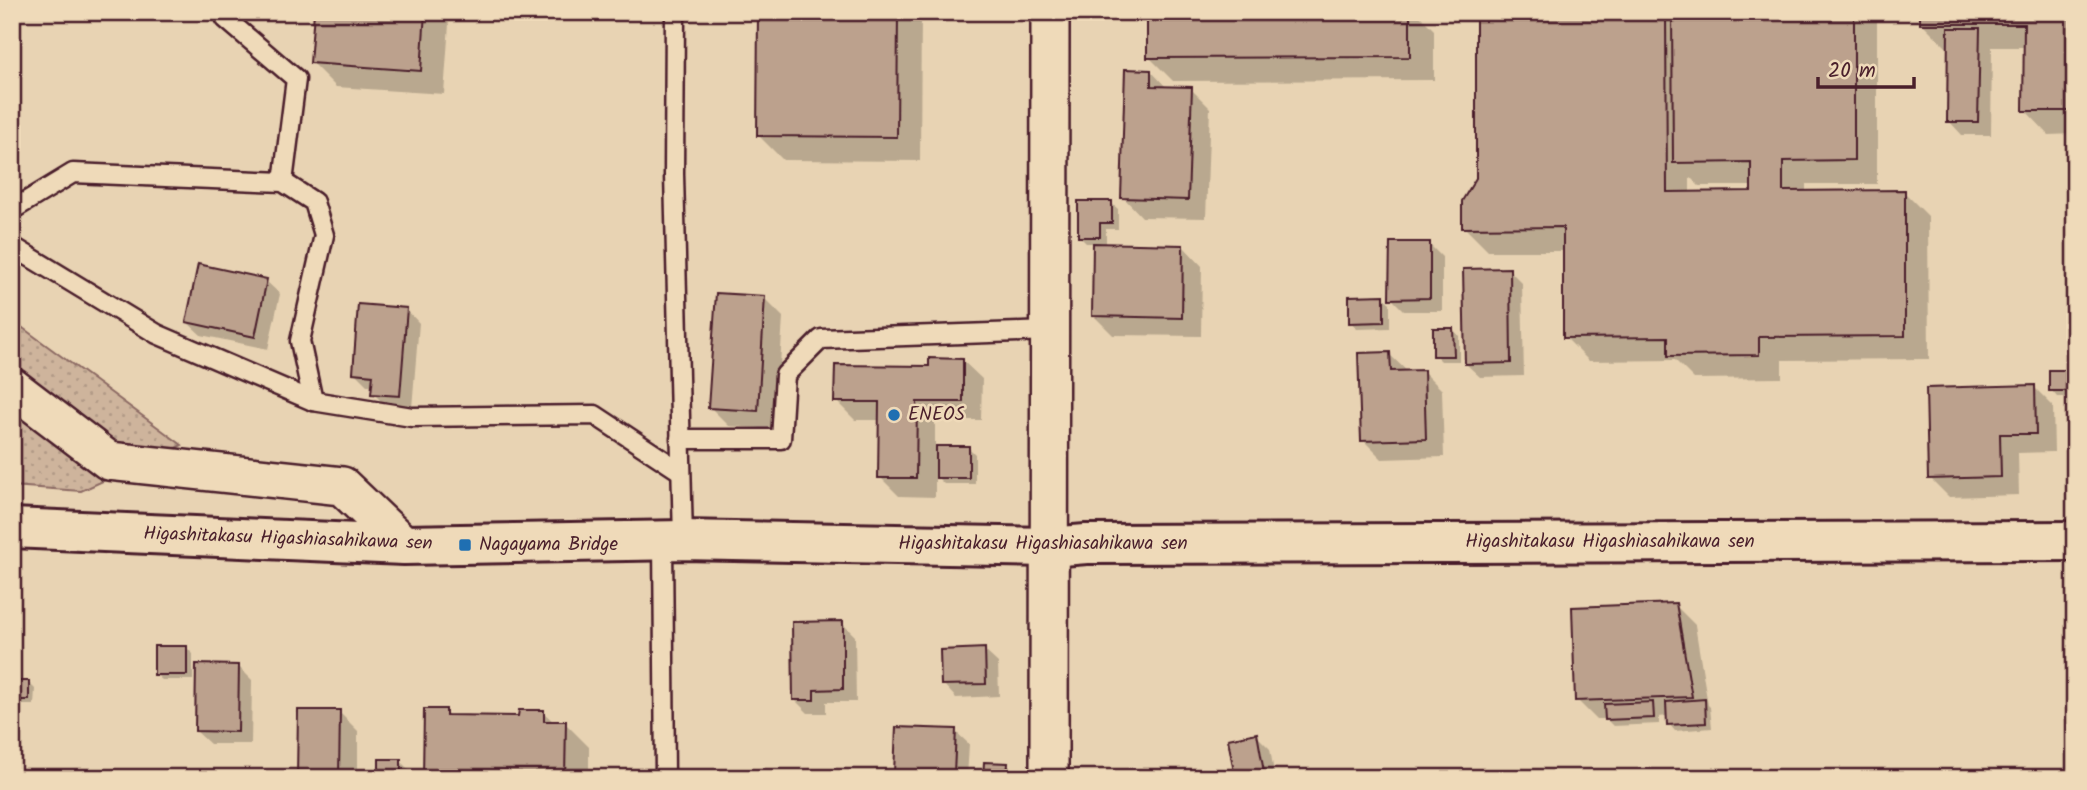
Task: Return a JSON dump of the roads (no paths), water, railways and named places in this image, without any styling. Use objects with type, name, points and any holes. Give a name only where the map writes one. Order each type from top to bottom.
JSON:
[{"type":"main road","name":"Higashitakasu Higashiasahikawa sen","points":[[12,528],[404,545],[673,541],[1050,547],[1114,544],[2075,541]]},
{"type":"street","points":[[1049,778],[1050,12]]},
{"type":"street","points":[[12,387],[109,461],[342,485],[404,545]]},
{"type":"lane","points":[[227,12],[226,19],[296,79],[283,182]]},
{"type":"lane","points":[[665,778],[673,541],[680,471],[674,174],[675,12]]},
{"type":"lane","points":[[12,210],[73,173],[283,182],[314,202],[324,234],[300,341],[313,401]]},
{"type":"lane","points":[[12,246],[157,334],[313,401],[412,417],[595,415],[680,471]]},
{"type":"lane","points":[[680,439],[780,439],[785,375],[821,339],[1050,331]]},
{"type":"place","name":"ENEOS","points":[[894,415]]},
{"type":"place","name":"Nagayama Bridge","points":[[465,545]]}]
